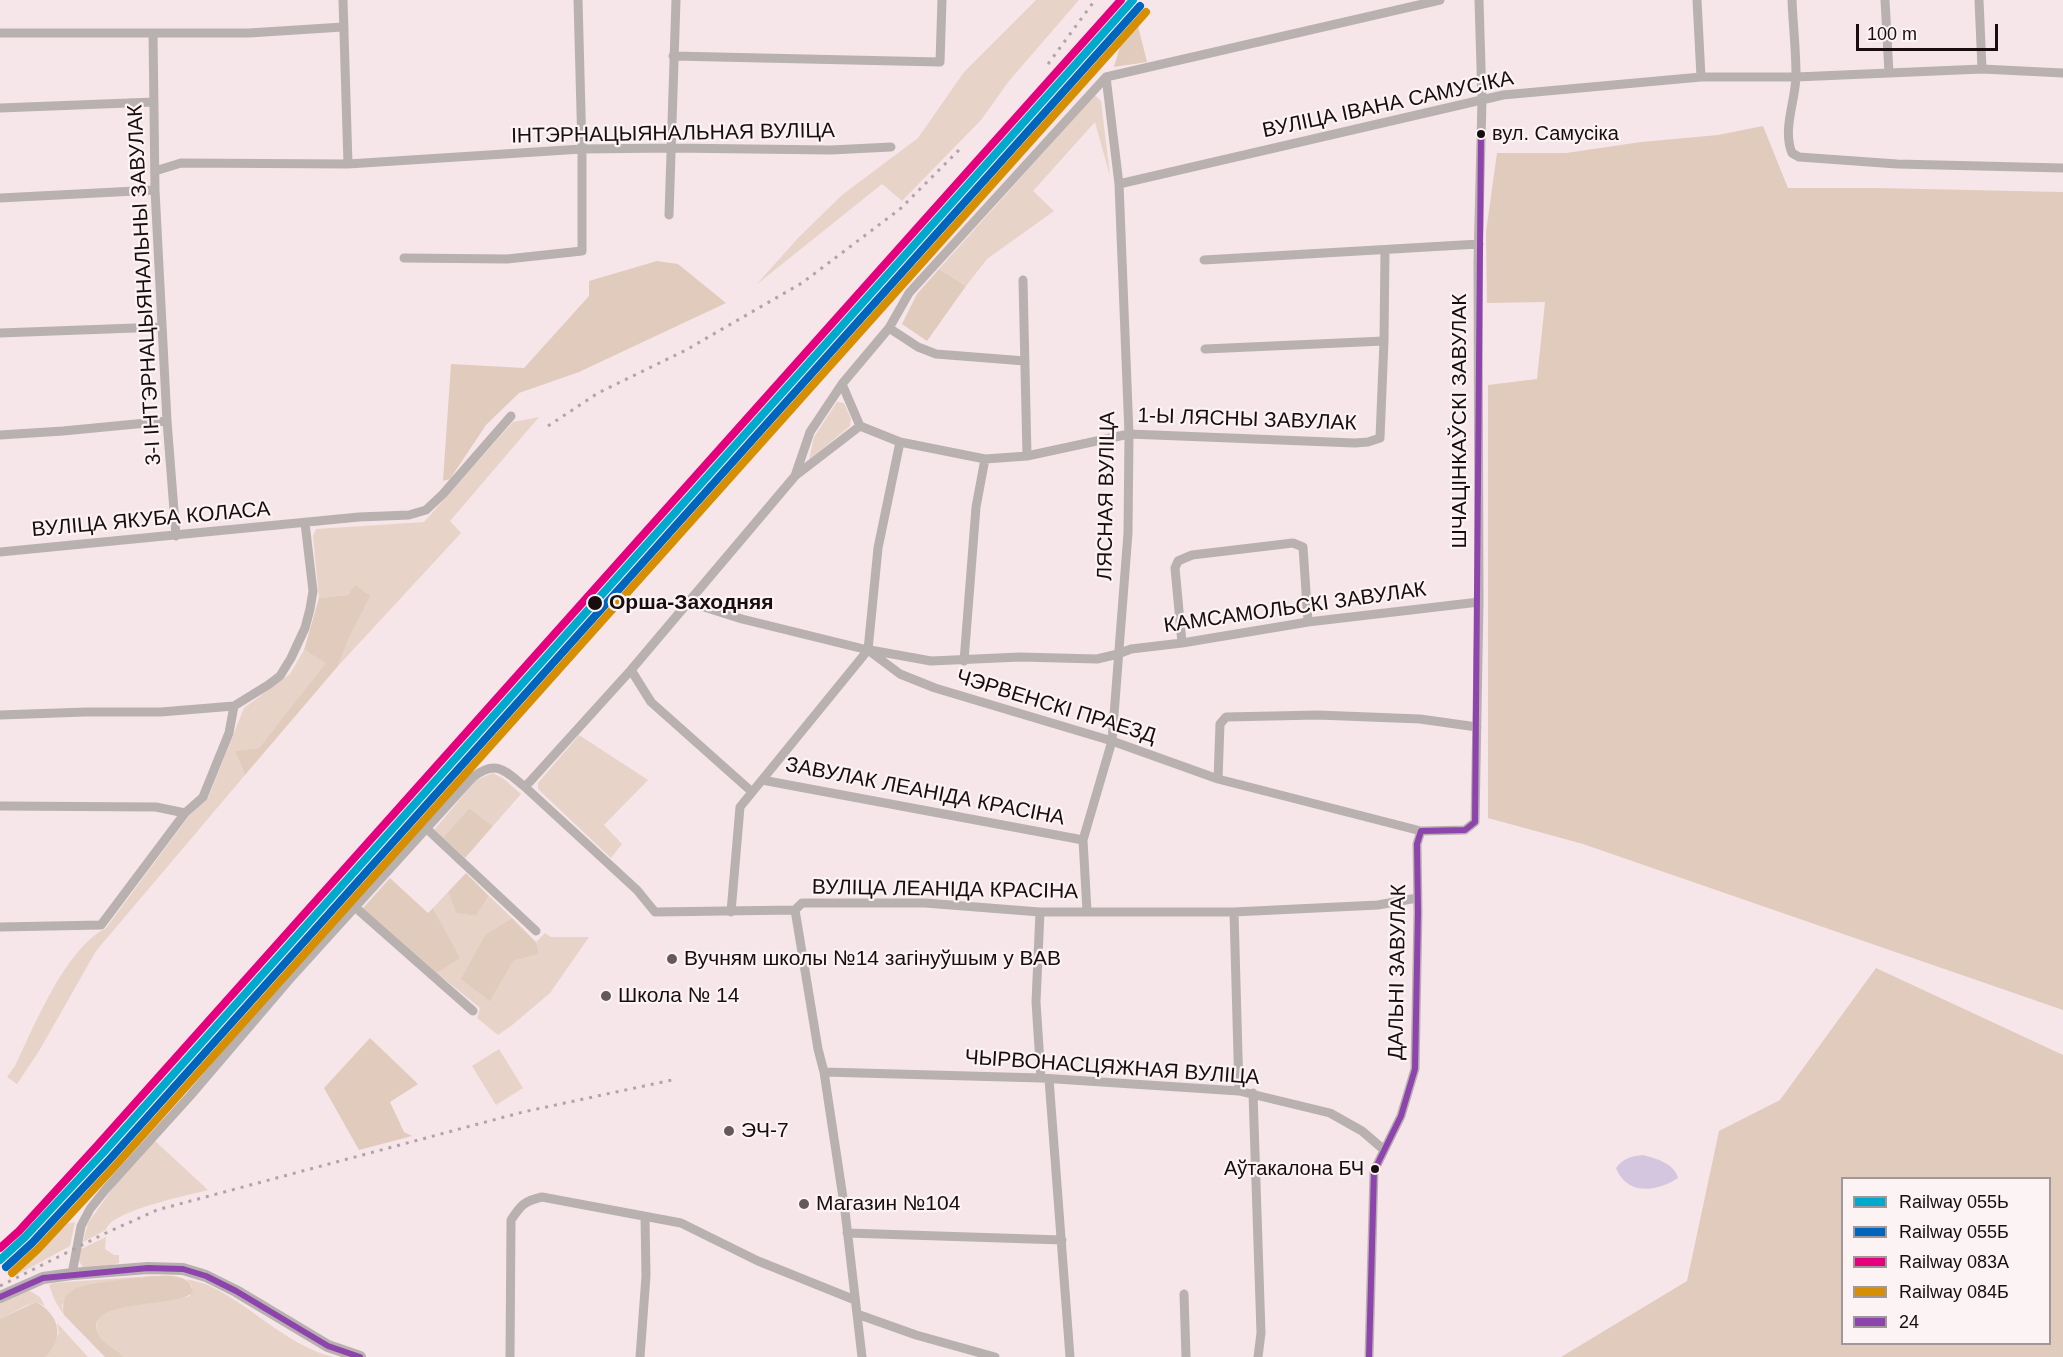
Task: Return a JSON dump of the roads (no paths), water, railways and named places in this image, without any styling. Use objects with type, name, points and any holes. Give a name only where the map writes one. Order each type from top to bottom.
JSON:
[{"type":"street","points":[[343,0],[348,164]]},
{"type":"street","points":[[404,258],[507,259],[582,251],[578,0]]},
{"type":"street","points":[[669,215],[676,0]]},
{"type":"street","points":[[673,56],[940,62],[942,0]]},
{"type":"street","points":[[795,476],[810,432],[842,384],[889,328],[909,293],[1106,77],[1440,0]]},
{"type":"street","name":"ШЧАЦІНКАЎСКІ ЗАВУЛАК","points":[[1421,831],[1465,830],[1475,822],[1479,602],[1479,244],[1482,100],[1479,0]]},
{"type":"street","points":[[1697,0],[1701,77]]},
{"type":"street","points":[[1792,0],[1796,77],[1790,121],[1789,144],[1792,153],[1799,157],[1897,164],[2063,168]]},
{"type":"street","points":[[1885,0],[1889,73]]},
{"type":"street","points":[[1979,0],[1982,69]]},
{"type":"street","points":[[0,33],[249,33],[343,27]]},
{"type":"street","name":"3-І ІНТЭРНАЦЫЯНАЛЬНЫ ЗАВУЛАК","points":[[153,33],[155,190],[167,421],[176,536]]},
{"type":"street","name":"ВУЛІЦА ІВАНА САМУСІКА","points":[[1119,184],[1503,95],[1701,77],[1796,77],[1982,69],[2063,73]]},
{"type":"street","name":"ЛЯСНАЯ ВУЛІЦА","points":[[1087,911],[1083,840],[1112,741],[1128,533],[1129,434],[1119,184],[1106,77]]},
{"type":"street","points":[[0,108],[154,102]]},
{"type":"street","name":"ІНТЭРНАЦЫЯНАЛЬНАЯ ВУЛІЦА","points":[[156,171],[181,163],[348,164],[582,148],[831,150],[891,147]]},
{"type":"street","points":[[0,198],[155,190]]},
{"type":"street","points":[[1204,260],[1479,244]]},
{"type":"street","points":[[1205,349],[1384,341],[1385,250]]},
{"type":"street","points":[[1023,280],[1027,456]]},
{"type":"street","points":[[0,333],[162,327]]},
{"type":"street","points":[[889,328],[918,347],[936,354],[1024,361]]},
{"type":"street","name":"1-Ы ЛЯСНЫ ЗАВУЛАК","points":[[860,426],[900,442],[985,459],[1027,456],[1129,434],[1368,442],[1380,438],[1384,341]]},
{"type":"street","points":[[525,787],[631,670],[795,476],[860,426],[842,384]]},
{"type":"street","name":"ВУЛІЦА ЯКУБА КОЛАСА","points":[[0,552],[409,515],[426,510],[443,494],[511,416]]},
{"type":"street","points":[[0,435],[167,421]]},
{"type":"street","points":[[868,650],[878,548],[900,442]]},
{"type":"street","points":[[964,660],[976,507],[985,459]]},
{"type":"street","points":[[0,716],[85,712],[161,712],[234,706],[280,676],[305,628],[313,591],[305,523]]},
{"type":"street","points":[[1182,643],[1175,568],[1178,561],[1192,555],[1293,543],[1303,547],[1308,622]]},
{"type":"street","name":"ЧЭРВЕНСКІ ПРАЕЗД","points":[[688,602],[742,619],[868,650],[900,674],[934,688],[1112,741],[1218,778],[1421,831]]},
{"type":"street","name":"КАМСАМОЛЬСКІ ЗАВУЛАК","points":[[868,650],[931,661],[1020,657],[1097,659],[1131,649],[1308,622],[1479,602]]},
{"type":"street","name":"ЗАВУЛАК ЛЕАНІДА КРАСІНА","points":[[731,912],[740,807],[868,650]]},
{"type":"street","points":[[631,670],[651,702],[751,791]]},
{"type":"street","points":[[0,927],[100,926],[185,813],[203,797],[229,733],[234,706]]},
{"type":"street","points":[[1218,778],[1220,724],[1226,717],[1339,716],[1420,719],[1477,727]]},
{"type":"street","name":"ВУЛІЦА ЛЕАНІДА КРАСІНА","points":[[72,1274],[81,1227],[90,1209],[355,908],[473,777],[484,769],[497,767],[525,787],[637,890],[655,912],[795,910],[802,903],[925,903],[1040,912],[1234,912],[1378,905],[1417,898]]},
{"type":"street","name":"ЗАВУЛАК ЛЕАНІДА КРАСІНА","points":[[762,780],[1083,840]]},
{"type":"street","points":[[0,806],[156,807],[185,813]]},
{"type":"street","points":[[427,829],[536,931]]},
{"type":"street","name":"ДАЛЬНІ ЗАВУЛАК","points":[[1369,1357],[1374,1171],[1401,1116],[1415,1069],[1417,844],[1421,831]]},
{"type":"street","points":[[355,908],[473,1011]]},
{"type":"street","points":[[795,910],[818,1049],[824,1072],[848,1233],[862,1357]]},
{"type":"street","points":[[1040,912],[1036,1002],[1062,1240],[1070,1357]]},
{"type":"street","points":[[1234,912],[1239,1091]]},
{"type":"street","name":"ЧЫРВОНАСЦЯЖНАЯ ВУЛІЦА","points":[[824,1072],[1045,1078],[1239,1091],[1330,1113],[1362,1131],[1383,1149]]},
{"type":"street","points":[[1253,1093],[1261,1333],[1258,1357]]},
{"type":"street","points":[[510,1357],[511,1220],[519,1207],[528,1200],[542,1197],[681,1223],[758,1261],[855,1300]]},
{"type":"street","points":[[640,1357],[646,1276],[645,1217]]},
{"type":"street","points":[[848,1233],[1062,1240]]},
{"type":"street","points":[[0,1297],[43,1278],[148,1268],[183,1269],[206,1276],[236,1291],[327,1346],[360,1357]]},
{"type":"street","points":[[1184,1294],[1186,1357]]},
{"type":"street","points":[[857,1314],[916,1335],[995,1357]]},
{"type":"railway","points":[[1048,64],[1095,0]]},
{"type":"railway","points":[[0,1249],[33,1219],[99,1147],[1121,0]]},
{"type":"railway","points":[[548,426],[598,393],[686,350],[802,283],[900,209],[963,146]]},
{"type":"railway","points":[[0,1286],[157,1210],[523,1112],[672,1080]]},
{"type":"rail line","name":"083А","points":[[0,1248],[19,1231],[96,1147],[1121,0]]},
{"type":"rail line","name":"055Ь","points":[[0,1260],[25,1237],[103,1153],[1133,0]]},
{"type":"rail line","name":"055Б","points":[[6,1267],[32,1243],[110,1159],[1140,6]]},
{"type":"rail line","name":"084Б","points":[[12,1273],[38,1249],[116,1165],[1146,12]]},
{"type":"place","name":"вул. Самусіка","points":[[1481,134]]},
{"type":"place","name":"Орша-Заходняя","points":[[595,603]]},
{"type":"place","name":"Вучням школы №14 загінуўшым у ВАВ","points":[[672,959]]},
{"type":"place","name":"Школа № 14","points":[[606,996]]},
{"type":"place","name":"ЭЧ-7","points":[[729,1131]]},
{"type":"place","name":"Аўтакалона БЧ","points":[[1375,1169]]},
{"type":"place","name":"Магазин №104","points":[[804,1204]]}]
